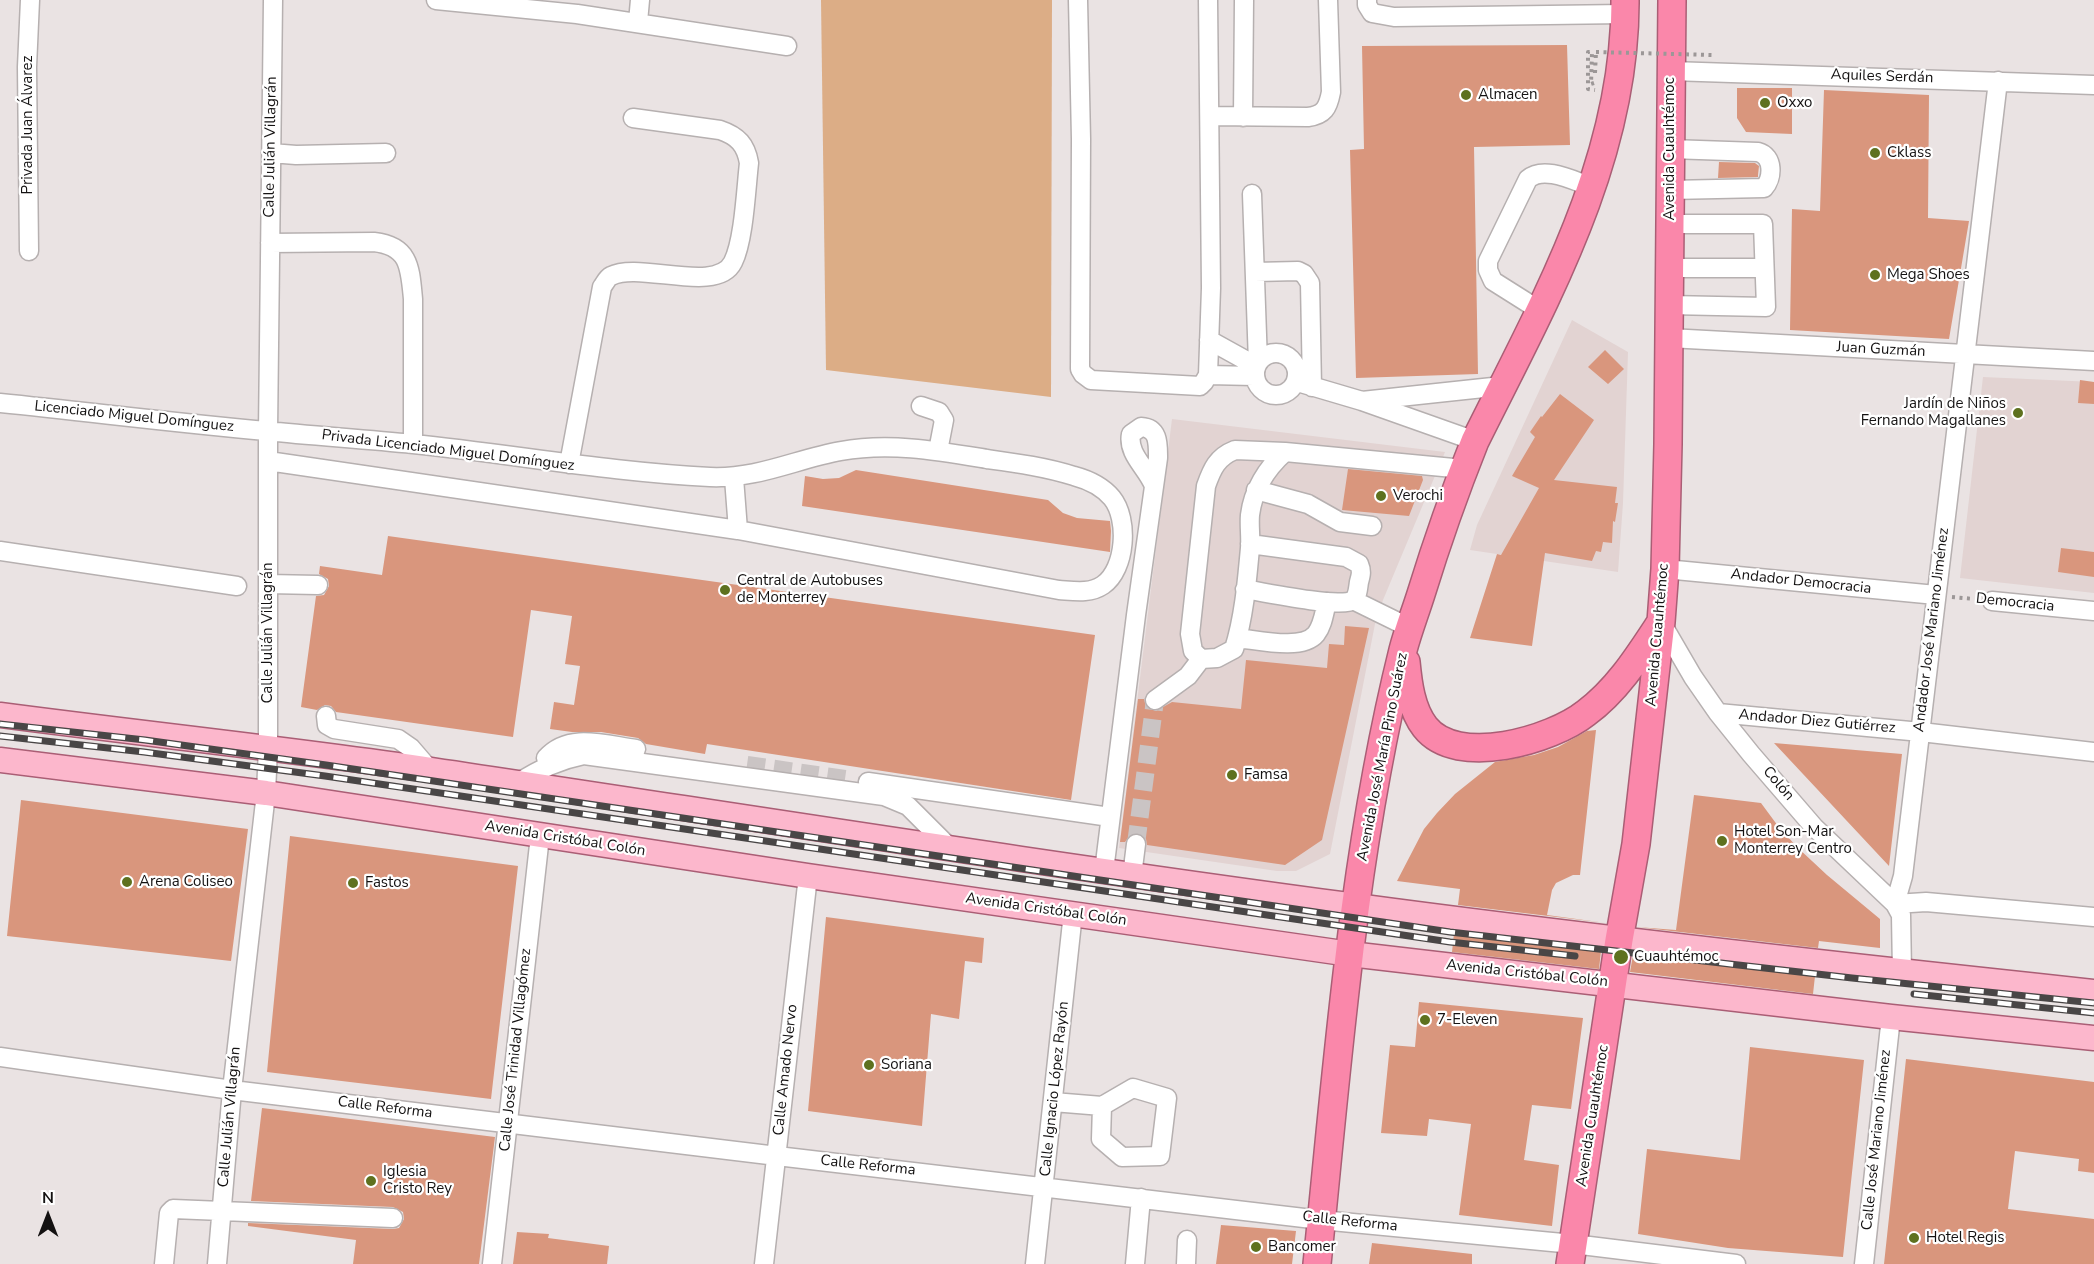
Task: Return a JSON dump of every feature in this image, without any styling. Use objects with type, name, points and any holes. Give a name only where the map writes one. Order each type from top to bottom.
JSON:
[{"type":"highway","name":"Avenida Cuauhtémoc","points":[[1571,1254],[1636,844],[1661,622],[1665,569],[1672,0]]},
{"type":"highway","name":"Avenida José María Pino Suárez","points":[[1317,1264],[1355,906],[1375,786],[1407,638],[1449,508],[1464,470],[1561,267],[1592,187],[1611,120],[1620,63],[1625,7]]},
{"type":"highway","points":[[1407,638],[1412,697],[1425,727],[1437,739],[1456,746],[1483,748],[1514,744],[1535,738],[1585,714],[1607,695],[1622,677],[1661,622]]},
{"type":"main road","points":[[0,715],[430,770],[526,778],[1104,872],[1355,906],[1619,940],[2094,992]]},
{"type":"main road","name":"Avenida Cristóbal Colón","points":[[0,760],[266,793],[808,876],[1350,954],[1891,1017],[2094,1038]]},
{"type":"street","name":"Privada Juan Álvarez","points":[[29,251],[27,67],[30,0]]},
{"type":"street","name":"Calle Julián Villagrán","points":[[217,1264],[231,1090],[266,793],[268,748],[268,432],[273,0]]},
{"type":"street","points":[[436,0],[577,14],[787,45]]},
{"type":"street","points":[[638,22],[640,0]]},
{"type":"street","points":[[1078,0],[1081,139],[1080,369],[1091,380],[1200,386],[1208,375],[1209,340],[1208,0]]},
{"type":"street","points":[[1243,117],[1244,0]]},
{"type":"street","points":[[1210,116],[1308,117],[1317,116],[1323,112],[1329,104],[1331,92],[1328,0]]},
{"type":"street","points":[[1367,0],[1372,13],[1394,17],[1558,7],[1625,7]]},
{"type":"street","name":"Aquiles Serdán","points":[[1671,71],[2094,85]]},
{"type":"street","points":[[1964,355],[1998,81]]},
{"type":"street","points":[[568,464],[602,287],[609,277],[620,273],[688,277],[722,274],[732,265],[738,250],[749,163],[743,144],[720,130],[633,118]]},
{"type":"street","points":[[1670,149],[1758,152],[1766,154],[1770,160],[1769,180],[1764,189],[1670,190]]},
{"type":"street","points":[[271,153],[296,155],[386,153]]},
{"type":"street","points":[[1539,310],[1493,281],[1488,270],[1488,261],[1528,179],[1533,175],[1542,172],[1592,187]]},
{"type":"street","points":[[1252,194],[1256,368],[1260,389],[1273,395],[1287,392],[1304,384]]},
{"type":"street","points":[[1669,305],[1766,307],[1763,224],[1670,224]]},
{"type":"street","points":[[270,243],[374,242],[388,244],[399,251],[406,261],[410,275],[412,299],[413,444]]},
{"type":"street","points":[[1669,268],[1764,268]]},
{"type":"street","points":[[1255,272],[1298,271],[1304,274],[1310,283],[1304,384]]},
{"type":"street","name":"Juan Guzmán","points":[[1669,338],[2094,362]]},
{"type":"street","points":[[1209,340],[1256,368]]},
{"type":"street","points":[[1208,375],[1256,368],[1269,354],[1282,354],[1293,362],[1304,384],[1362,401],[1476,441]]},
{"type":"street","name":"Andador José Mariano Jiménez","points":[[1895,904],[1903,876],[1964,355]]},
{"type":"street","points":[[1362,401],[1503,386]]},
{"type":"street","name":"Licenciado Miguel Domínguez","points":[[0,403],[268,432]]},
{"type":"street","points":[[921,405],[939,412],[944,420],[938,451]]},
{"type":"street","name":"Privada Licenciado Miguel Domínguez","points":[[268,432],[413,444],[627,471],[734,478],[841,451],[877,447],[938,451],[1034,466],[1100,485],[1115,500],[1124,538],[1114,573],[1102,586],[1086,591],[1059,590],[738,530],[268,461]]},
{"type":"street","points":[[1285,452],[1273,463],[1256,490],[1250,515],[1250,544],[1245,589],[1234,649],[1217,658],[1201,658],[1193,651],[1190,634],[1206,486],[1211,470],[1218,459],[1235,450],[1285,452],[1464,470]]},
{"type":"street","points":[[734,478],[738,530]]},
{"type":"street","points":[[1104,872],[1154,486]]},
{"type":"street","points":[[1256,490],[1308,504],[1340,522],[1372,526]]},
{"type":"street","points":[[1245,589],[1347,604],[1356,596],[1362,570],[1354,560],[1250,544]]},
{"type":"street","points":[[0,551],[237,586]]},
{"type":"street","name":"Andador Democracia","points":[[1665,569],[1936,595]]},
{"type":"street","points":[[268,584],[318,585]]},
{"type":"street","points":[[1353,600],[1407,638]]},
{"type":"street","name":"Democracia","points":[[1992,601],[2094,611]]},
{"type":"street","points":[[1237,638],[1291,644],[1311,639],[1322,623],[1327,602]]},
{"type":"street","name":"Colón","points":[[1661,622],[1718,712],[1815,827],[1895,904]]},
{"type":"street","points":[[1155,700],[1188,675],[1201,658]]},
{"type":"street","name":"Andador Diez Gutiérrez","points":[[1718,712],[2094,752]]},
{"type":"street","points":[[326,716],[327,725],[334,729],[398,739],[411,748],[430,770]]},
{"type":"street","points":[[526,778],[553,750],[577,741],[747,765]]},
{"type":"street","points":[[526,778],[561,759],[584,754],[884,796],[908,806],[950,848]]},
{"type":"street","points":[[846,779],[1110,817]]},
{"type":"street","name":"Calle José Trinidad Villagómez","points":[[492,1264],[540,836]]},
{"type":"street","points":[[1132,876],[1136,844]]},
{"type":"street","name":"Calle Amado Nervo","points":[[764,1264],[808,876]]},
{"type":"street","points":[[1902,972],[1901,915],[1895,904],[1926,902],[2094,917]]},
{"type":"street","name":"Calle Ignacio López Rayón","points":[[1035,1264],[1073,913]]},
{"type":"street","name":"Calle José Mariano Jiménez","points":[[1864,1264],[1891,1017]]},
{"type":"street","name":"Calle Reforma","points":[[0,1057],[231,1090],[1321,1220],[1571,1254],[1737,1264]]},
{"type":"street","points":[[1053,1102],[1102,1106],[1133,1088],[1167,1098],[1160,1156],[1122,1156],[1101,1139],[1102,1106]]},
{"type":"street","points":[[1135,1264],[1141,1198]]},
{"type":"street","points":[[164,1264],[171,1210],[221,1210],[393,1218]]},
{"type":"street","points":[[1186,1240],[1186,1264]]},
{"type":"path","points":[[1588,89],[1588,52],[1592,52],[1591,84],[1594,84],[1596,52],[1713,55]]},
{"type":"path","name":"Democracia","points":[[1936,595],[1992,601]]},
{"type":"shaded area","points":[[821,0],[1052,0],[1051,397],[826,370]]},
{"type":"shaded area","points":[[1572,320],[1628,352],[1623,503],[1618,572],[1470,550],[1477,525]]},
{"type":"shaded area","points":[[1983,377],[2094,382],[2094,593],[1960,578]]},
{"type":"shaded area","points":[[1172,419],[1445,452],[1375,624],[1330,854],[1296,871],[1277,871],[1119,848]]},
{"type":"building","points":[[1567,45],[1570,145],[1474,147],[1478,374],[1356,378],[1350,150],[1364,149],[1362,46]]},
{"type":"building","name":"Oxxo","points":[[1737,88],[1792,88],[1792,134],[1746,132],[1737,118]]},
{"type":"building","name":"Mega Shoes","points":[[1824,90],[1929,95],[1928,218],[1969,221],[1949,339],[1790,330],[1792,209],[1820,211]]},
{"type":"building","points":[[1719,162],[1755,163],[1759,166],[1758,177],[1718,178]]},
{"type":"building","points":[[1605,350],[1624,369],[1608,384],[1588,367]]},
{"type":"building","points":[[2080,380],[2094,382],[2094,404],[2078,403]]},
{"type":"building","points":[[1560,394],[1594,420],[1554,480],[1617,487],[1615,503],[1618,503],[1615,522],[1613,521],[1612,543],[1603,542],[1601,552],[1596,551],[1592,561],[1545,553],[1532,646],[1470,638],[1497,554],[1501,555],[1539,488],[1512,476],[1535,437],[1530,432]]},
{"type":"building","name":"Verochi","points":[[1348,469],[1422,476],[1423,480],[1409,516],[1342,510]]},
{"type":"building","points":[[856,470],[1048,500],[1063,513],[1077,518],[1110,521],[1110,552],[802,506],[805,476],[823,479],[839,478]]},
{"type":"building","points":[[388,536],[1095,635],[1071,800],[707,744],[705,754],[646,744],[638,738],[601,732],[550,729],[554,702],[574,705],[580,666],[565,664],[572,616],[531,610],[513,737],[336,712],[331,706],[325,705],[317,710],[301,707],[316,596],[324,595],[329,586],[328,579],[319,574],[320,566],[382,575]]},
{"type":"building","points":[[2061,548],[2094,552],[2094,577],[2058,572]]},
{"type":"building","name":"Famsa","points":[[1345,626],[1369,628],[1322,840],[1285,865],[1147,845],[1146,839],[1138,833],[1131,834],[1125,842],[1120,842],[1138,699],[1144,699],[1146,707],[1156,711],[1172,702],[1241,709],[1246,660],[1327,668],[1329,644],[1344,645]]},
{"type":"building","points":[[1596,730],[1580,875],[1573,875],[1556,883],[1552,890],[1547,915],[1606,923],[1458,905],[1460,889],[1397,881],[1424,829],[1437,813],[1455,794],[1495,762],[1534,755],[1558,747],[1587,731]]},
{"type":"building","points":[[1774,743],[1902,754],[1889,866]]},
{"type":"building","points":[[1694,795],[1761,803],[1797,847],[1880,919],[1880,948],[1819,941],[1818,948],[1637,927],[1676,930]]},
{"type":"building","name":"Arena Coliseo","points":[[21,800],[248,829],[231,961],[7,936]]},
{"type":"building","points":[[290,836],[518,866],[491,1099],[267,1072]]},
{"type":"building","name":"Soriana","points":[[826,917],[984,938],[982,963],[965,961],[959,1019],[931,1014],[922,1126],[808,1111]]},
{"type":"building","points":[[1454,933],[1601,951],[1599,969],[1452,952]]},
{"type":"building","points":[[1633,955],[1815,976],[1813,994],[1630,972]]},
{"type":"building","points":[[1419,1002],[1583,1018],[1571,1109],[1532,1105],[1524,1160],[1559,1165],[1552,1226],[1459,1215],[1471,1124],[1429,1119],[1427,1136],[1381,1133],[1390,1045],[1415,1047]]},
{"type":"building","points":[[1750,1047],[1864,1060],[1843,1257],[1728,1248],[1638,1234],[1647,1149],[1740,1160]]},
{"type":"building","points":[[1906,1059],[2094,1082],[2094,1173],[2078,1171],[2079,1159],[2015,1151],[2008,1209],[2094,1219],[2094,1264],[1884,1264]]},
{"type":"building","name":"Iglesia Cristo Rey","points":[[262,1108],[495,1137],[479,1264],[353,1264],[356,1240],[248,1226],[248,1223],[393,1229],[399,1228],[404,1219],[403,1212],[393,1207],[251,1201]]},
{"type":"building","name":"Bancomer","points":[[1221,1225],[1296,1231],[1292,1264],[1216,1264]]},
{"type":"building","points":[[517,1232],[549,1234],[548,1238],[609,1246],[607,1264],[513,1264]]},
{"type":"building","points":[[1372,1243],[1472,1254],[1472,1264],[1369,1264]]},
{"type":"tunnel","points":[[1136,844],[1155,700]]},
{"type":"tunnel","points":[[747,765],[846,779]]},
{"type":"railway","points":[[0,724],[145,740],[326,765],[1450,932],[2094,1003]]},
{"type":"railway","points":[[0,736],[325,776],[1450,942],[1575,956]]},
{"type":"railway","points":[[1914,994],[2094,1013]]},
{"type":"place","name":"Almacen","points":[[1466,95]]},
{"type":"place","name":"Oxxo","points":[[1765,103]]},
{"type":"place","name":"Cklass","points":[[1875,153]]},
{"type":"place","name":"Mega Shoes","points":[[1875,275]]},
{"type":"place","name":"Jardín de Niños Fernando Magallanes","points":[[2018,413]]},
{"type":"place","name":"Verochi","points":[[1381,496]]},
{"type":"place","name":"Central de Autobuses de Monterrey","points":[[725,590]]},
{"type":"place","name":"Famsa","points":[[1232,775]]},
{"type":"place","name":"Hotel Son-Mar Monterrey Centro","points":[[1722,841]]},
{"type":"place","name":"Arena Coliseo","points":[[127,882]]},
{"type":"place","name":"Fastos","points":[[353,883]]},
{"type":"place","name":"Cuauhtémoc","points":[[1621,957]]},
{"type":"place","name":"7-Eleven","points":[[1425,1020]]},
{"type":"place","name":"Soriana","points":[[869,1065]]},
{"type":"place","name":"Iglesia Cristo Rey","points":[[371,1181]]},
{"type":"place","name":"Hotel Regis","points":[[1914,1238]]},
{"type":"place","name":"Bancomer","points":[[1256,1247]]}]
